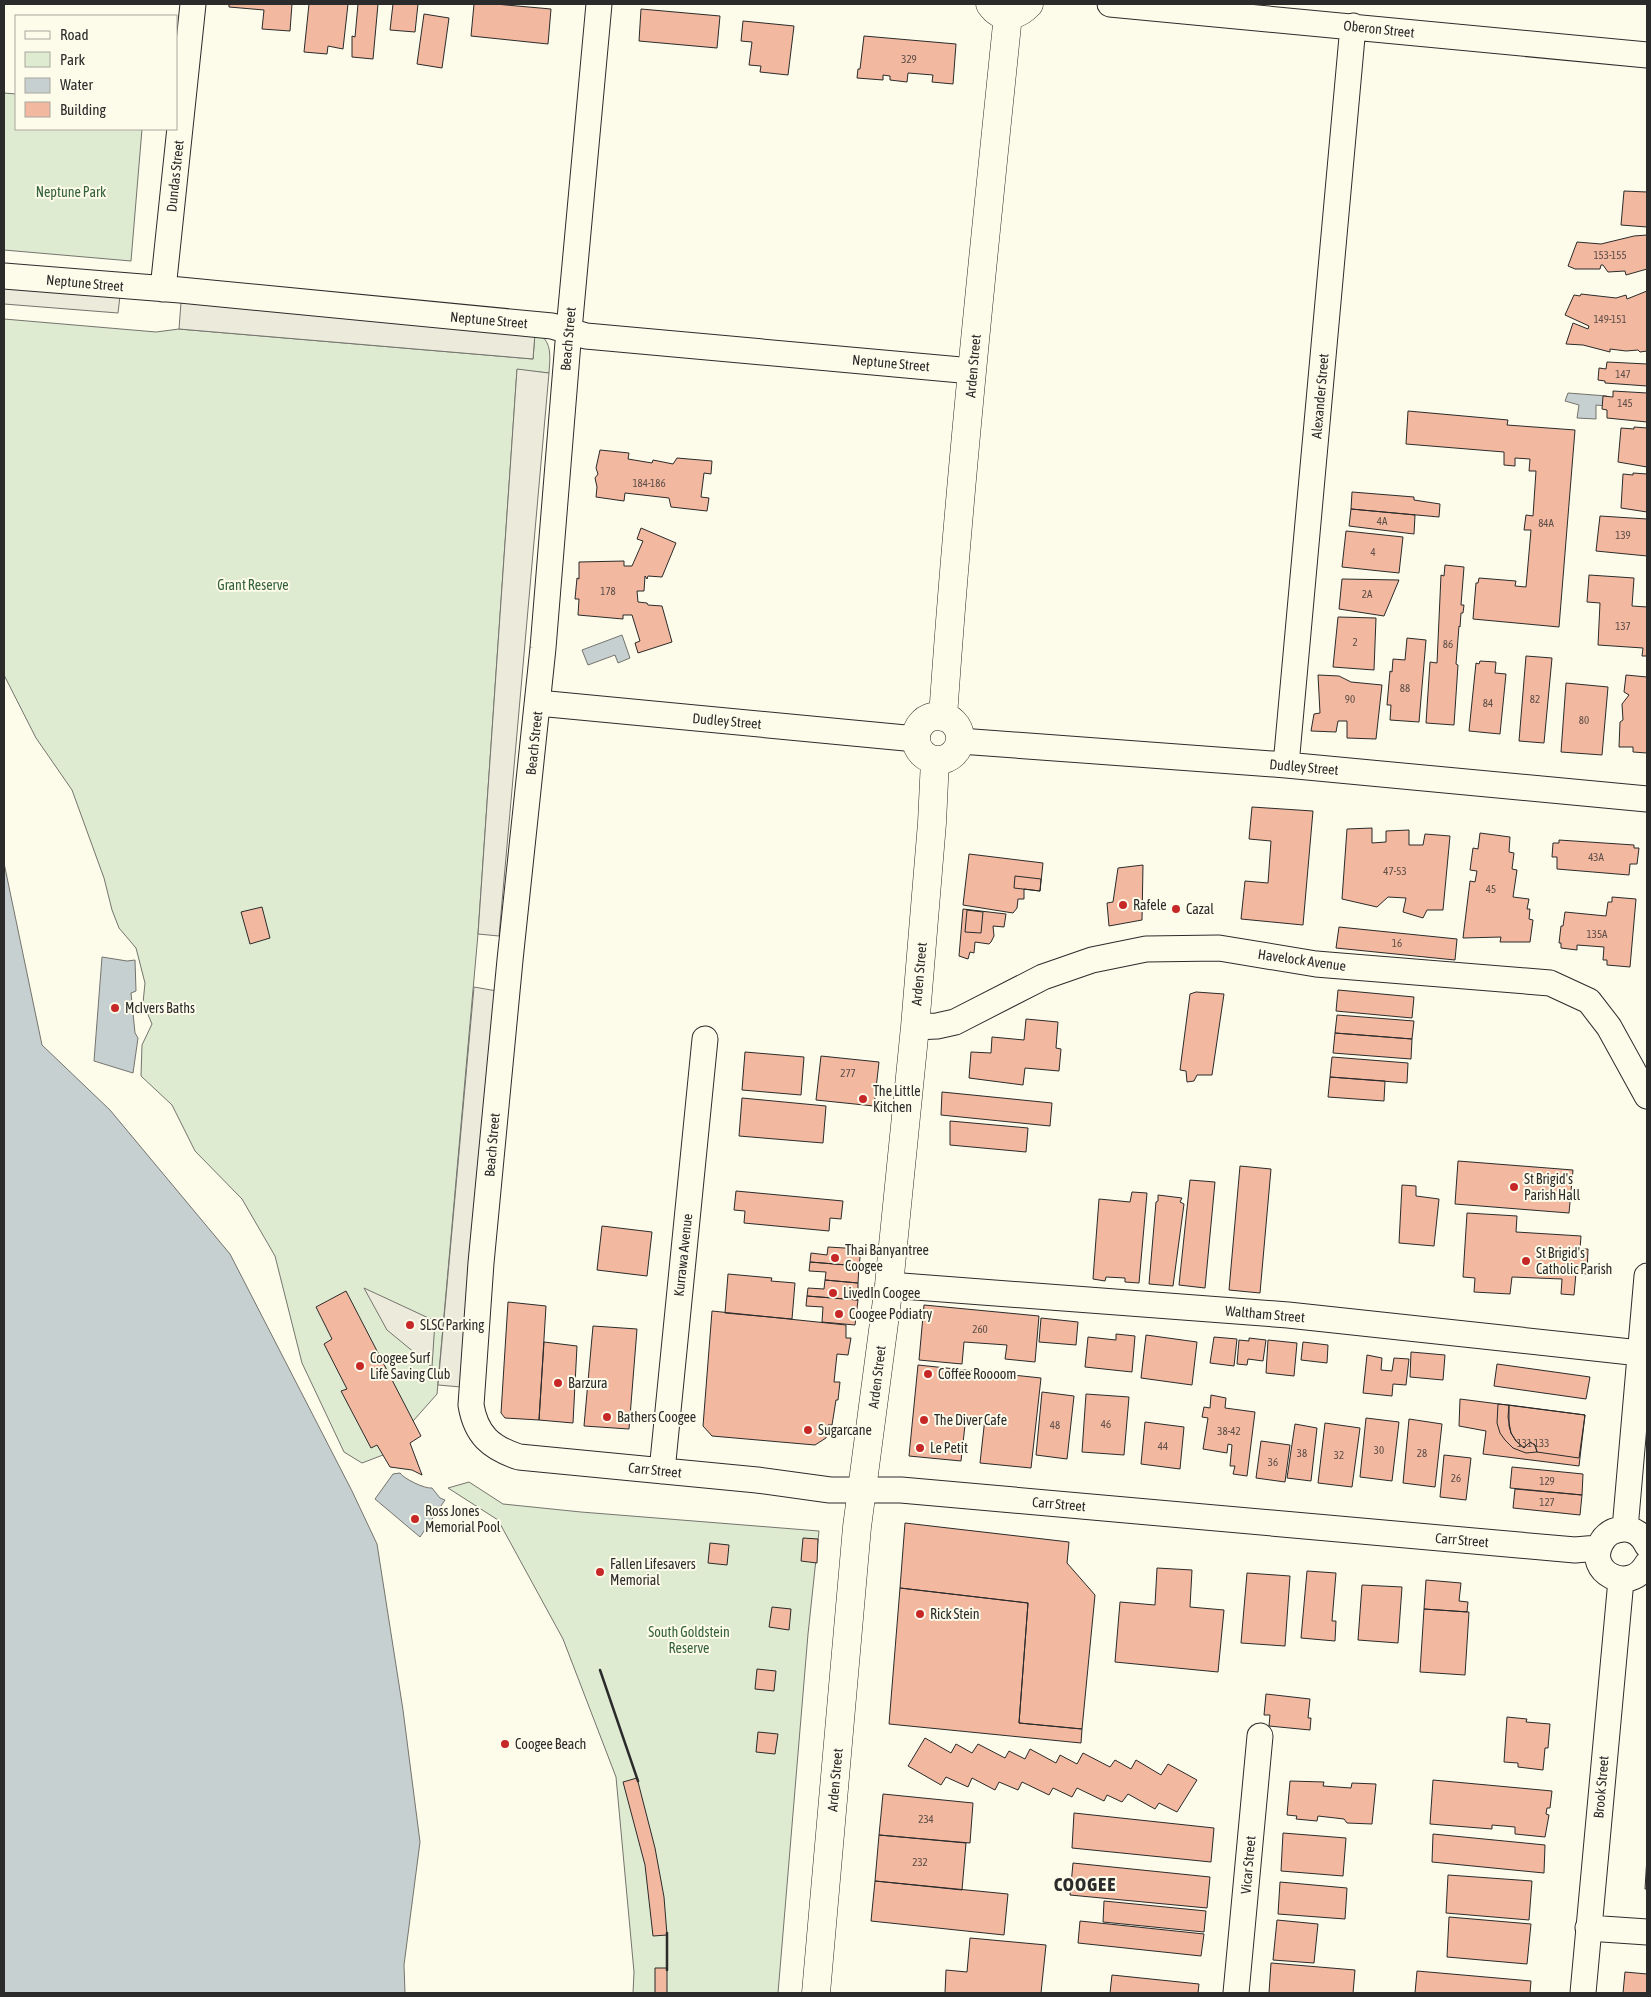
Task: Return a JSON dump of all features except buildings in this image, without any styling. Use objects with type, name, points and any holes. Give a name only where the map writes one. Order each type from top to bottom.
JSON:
[{"type":"main road","name":"Arden Street","points":[[943,717],[972,370],[1009,8]]},
{"type":"main road","points":[[936,716],[951,720],[957,725],[960,733],[960,741],[956,752],[950,757],[935,760],[924,756],[919,750],[916,739],[919,728],[926,720],[936,716]]},
{"type":"main road","name":"Arden Street","points":[[816,1993],[857,1527],[889,1285],[914,1027],[932,824],[935,760]]},
{"type":"street","name":"Dundas Street","points":[[163,289],[193,4]]},
{"type":"street","name":"Beach Street","points":[[519,1457],[503,1452],[487,1440],[476,1424],[470,1405],[481,1263],[509,970],[538,703],[569,330],[599,4]]},
{"type":"street","name":"Oberon Street","points":[[1110,4],[1647,55]]},
{"type":"street","name":"Alexander Street","points":[[1286,765],[1353,26]]},
{"type":"street","name":"Neptune Street","points":[[4,276],[163,289],[552,326],[586,336],[972,370]]},
{"type":"street","name":"Dudley Street","points":[[538,703],[916,739]]},
{"type":"street","name":"Dudley Street","points":[[960,741],[1286,765],[1647,799]]},
{"type":"street","name":"Havelock Avenue","points":[[914,1027],[937,1026],[955,1022],[1043,977],[1092,960],[1146,949],[1219,948],[1316,964],[1550,983],[1589,1001],[1608,1027],[1647,1096]]},
{"type":"street","name":"Kurrawa Avenue","points":[[662,1471],[705,1039]]},
{"type":"street","points":[[1625,1529],[1647,1276]]},
{"type":"street","name":"Waltham Street","points":[[889,1285],[1288,1315],[1640,1353]]},
{"type":"street","name":"Carr Street","points":[[519,1457],[757,1480],[830,1490],[862,1489],[975,1497],[1575,1550],[1598,1548]]},
{"type":"street","points":[[1647,1545],[1644,1538],[1639,1534],[1625,1529],[1613,1531],[1605,1536],[1598,1548],[1599,1562],[1603,1570],[1612,1577],[1621,1580],[1637,1576],[1647,1564]]},
{"type":"street","name":"Brook Street","points":[[1583,1993],[1621,1580]]},
{"type":"street","name":"Vicar Street","points":[[1236,1993],[1260,1736]]},
{"type":"street","points":[[1588,1928],[1647,1932]]},
{"type":"green space","name":"Neptune Park","points":[[4,93],[15,94],[15,130],[142,130],[131,261],[4,250]]},
{"type":"green space","name":"Grant Reserve","points":[[4,319],[156,332],[179,329],[533,359],[535,333],[541,336],[548,344],[550,355],[549,373],[517,370],[478,934],[437,1394],[383,1455],[362,1463],[344,1452],[302,1363],[275,1256],[242,1199],[195,1151],[172,1105],[141,1076],[142,1045],[152,1024],[143,1003],[145,983],[136,948],[119,928],[112,910],[104,878],[72,790],[36,738],[4,675]]},
{"type":"green space","name":"South Goldstein Reserve","points":[[469,1482],[503,1504],[819,1531],[808,1634],[778,1993],[633,1993],[634,1972],[616,1777],[563,1639],[498,1520],[448,1488]]},
{"type":"shaded area","points":[[4,286],[120,296],[118,313],[4,304]]},
{"type":"shaded area","points":[[181,302],[535,333],[533,359],[179,329]]},
{"type":"shaded area","points":[[517,369],[549,373],[499,936],[478,934]]},
{"type":"shaded area","points":[[474,987],[497,991],[461,1387],[438,1385]]},
{"type":"shaded area","name":"SLSC Parking","points":[[364,1288],[435,1321],[432,1367],[387,1330]]},
{"type":"water","points":[[1568,393],[1607,396],[1606,406],[1596,405],[1596,419],[1577,418],[1579,405],[1565,401]]},
{"type":"water","points":[[622,635],[630,658],[618,663],[615,655],[588,665],[582,650]]},
{"type":"water","points":[[4,863],[42,1045],[110,1110],[230,1254],[352,1491],[377,1544],[403,1710],[420,1842],[404,1965],[405,1993],[4,1993]]},
{"type":"water","name":"McIvers Baths","points":[[102,957],[127,961],[135,960],[136,991],[131,993],[135,1033],[138,1038],[133,1073],[94,1061]]},
{"type":"water","name":"Ross Jones Memorial Pool","points":[[400,1473],[415,1483],[432,1488],[440,1498],[445,1500],[420,1537],[375,1499],[393,1474]]},
{"type":"wall","points":[[600,1670],[638,1781]]},
{"type":"wall","points":[[667,1933],[667,1970]]},
{"type":"place","name":"Rafele","points":[[1123,905]]},
{"type":"place","name":"Cazal","points":[[1176,909]]},
{"type":"place","name":"McIvers Baths","points":[[115,1008]]},
{"type":"place","name":"The Little Kitchen","points":[[863,1099]]},
{"type":"place","name":"St Brigid's Parish Hall","points":[[1514,1187]]},
{"type":"place","name":"Thai Banyantree Coogee","points":[[835,1258]]},
{"type":"place","name":"St Brigid's Catholic Parish","points":[[1526,1261]]},
{"type":"place","name":"LivedIn Coogee","points":[[833,1293]]},
{"type":"place","name":"Coogee Podiatry","points":[[839,1314]]},
{"type":"place","name":"SLSC Parking","points":[[410,1325]]},
{"type":"place","name":"Coogee Surf Life Saving Club","points":[[360,1366]]},
{"type":"place","name":"Coffee Roooom","points":[[928,1374]]},
{"type":"place","name":"Barzura","points":[[558,1383]]},
{"type":"place","name":"Bathers Coogee","points":[[607,1417]]},
{"type":"place","name":"The Diver Cafe","points":[[924,1420]]},
{"type":"place","name":"Sugarcane","points":[[808,1430]]},
{"type":"place","name":"Le Petit","points":[[920,1448]]},
{"type":"place","name":"Ross Jones Memorial Pool","points":[[415,1519]]},
{"type":"place","name":"Fallen Lifesavers Memorial","points":[[600,1572]]},
{"type":"place","name":"Rick Stein","points":[[920,1614]]},
{"type":"place","name":"Coogee Beach","points":[[505,1744]]},
{"type":"district","name":"COOGEE","points":[[1085,1884]]}]
